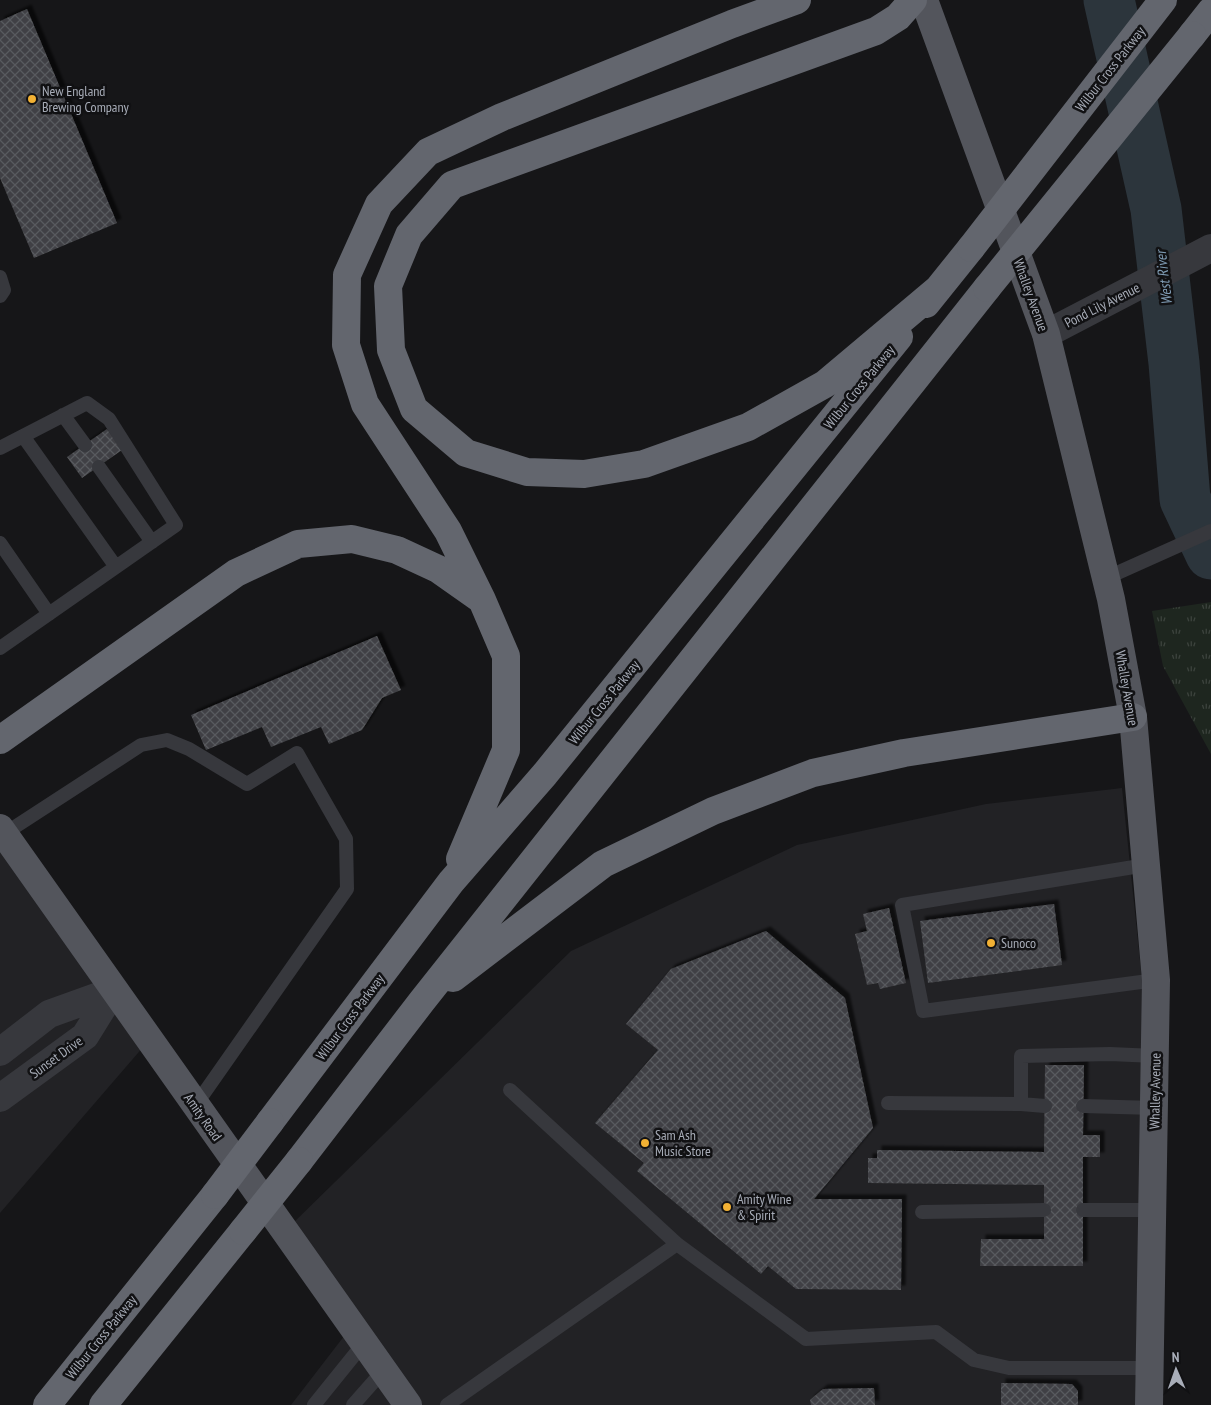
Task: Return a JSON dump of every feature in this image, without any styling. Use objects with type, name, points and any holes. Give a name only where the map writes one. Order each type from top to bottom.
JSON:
[{"type":"highway","points":[[451,882],[506,750],[506,656],[482,600],[448,531],[365,404],[346,345],[347,275],[379,204],[428,152],[502,117],[732,24],[797,0]]},
{"type":"highway","points":[[913,0],[898,17],[876,31],[452,185],[409,235],[388,286],[391,350],[414,409],[466,453],[527,472],[584,474],[644,464],[748,427],[825,384],[938,289]]},
{"type":"highway","name":"Wilbur Cross Parkway","points":[[47,1405],[215,1195],[362,1003],[451,882],[545,774],[938,289],[1163,0]]},
{"type":"highway","points":[[104,1405],[987,288],[1211,11]]},
{"type":"highway","points":[[0,740],[236,573],[298,544],[352,539],[397,550],[438,569],[482,600]]},
{"type":"highway","points":[[422,1001],[603,864],[713,811],[813,773],[904,753],[1133,718]]},
{"type":"main road","name":"Whalley Avenue","points":[[924,0],[1046,334],[1106,578],[1133,718],[1156,980],[1149,1405]]},
{"type":"main road","name":"Amity Road","points":[[2,831],[113,991],[408,1405]]},
{"type":"street","name":"Pond Lily Avenue","points":[[1046,334],[1205,251]]},
{"type":"street","points":[[0,1052],[49,1014],[113,991]]},
{"type":"street","name":"Sunset Drive","points":[[0,1098],[85,1036],[113,991]]},
{"type":"lane","points":[[0,277],[4,290],[0,296]]},
{"type":"lane","points":[[0,448],[87,403],[109,419],[176,525],[0,648]]},
{"type":"lane","points":[[63,415],[85,445]]},
{"type":"lane","points":[[23,436],[116,567]]},
{"type":"lane","points":[[99,467],[152,542]]},
{"type":"lane","points":[[1106,578],[1211,531]]},
{"type":"lane","points":[[0,543],[49,614]]},
{"type":"lane","points":[[2,831],[141,745],[167,740],[189,749],[247,784],[298,753],[346,839],[347,889],[195,1106]]},
{"type":"lane","points":[[1146,865],[902,905],[923,1011],[1156,980]]},
{"type":"lane","points":[[1021,1104],[1021,1056],[1110,1054],[1155,1056]]},
{"type":"lane","points":[[510,1090],[676,1244],[806,1339],[936,1332],[974,1360],[1009,1368],[1150,1368]]},
{"type":"lane","points":[[888,1103],[1021,1104],[1045,1106]]},
{"type":"lane","points":[[1083,1106],[1155,1108]]},
{"type":"lane","points":[[922,1212],[1044,1210]]},
{"type":"lane","points":[[1083,1210],[1153,1210]]},
{"type":"lane","points":[[447,1405],[676,1244]]},
{"type":"lane","points":[[314,1405],[364,1343]]},
{"type":"lane","points":[[353,1405],[383,1371]]},
{"type":"shaded area","points":[[1122,788],[1144,999],[1135,1405],[291,1405],[348,1331],[287,1229],[571,951],[797,845],[986,804]]},
{"type":"shaded area","points":[[0,841],[144,1046],[0,1213]]},
{"type":"green space","points":[[1211,602],[1211,754],[1163,666],[1152,611]]},
{"type":"building","name":"New England Brewing Company","points":[[27,9],[117,223],[34,258],[0,178],[0,21]]},
{"type":"building","points":[[107,429],[122,450],[82,478],[67,457]]},
{"type":"building","points":[[377,636],[401,690],[382,698],[362,730],[329,744],[321,727],[271,747],[262,727],[206,750],[191,715]]},
{"type":"building","name":"Sunoco","points":[[1054,904],[1062,965],[928,983],[920,921]]},
{"type":"building","points":[[889,908],[906,983],[880,989],[878,983],[867,985],[855,934],[867,931],[863,914]]},
{"type":"building","points":[[766,931],[845,998],[873,1128],[814,1199],[902,1199],[901,1290],[796,1289],[768,1266],[761,1274],[637,1171],[644,1163],[595,1123],[658,1050],[626,1024],[671,969]]},
{"type":"building","points":[[1045,1065],[1084,1065],[1083,1135],[1100,1135],[1100,1157],[1083,1157],[1083,1266],[980,1266],[981,1239],[1044,1239],[1044,1185],[868,1183],[868,1158],[877,1158],[877,1150],[1044,1152]]},
{"type":"building","points":[[1001,1383],[1072,1384],[1078,1391],[1078,1405],[1001,1405]]},
{"type":"building","points":[[874,1388],[875,1405],[811,1405],[810,1400],[823,1389]]},
{"type":"waterway","name":"West River","points":[[1109,0],[1156,209],[1174,363],[1185,499],[1211,554]]},
{"type":"place","name":"New England Brewing Company","points":[[32,99]]},
{"type":"place","name":"Sunoco","points":[[991,943]]},
{"type":"place","name":"Sam Ash Music Store","points":[[645,1143]]},
{"type":"place","name":"Amity Wine & Spirit","points":[[727,1207]]}]
